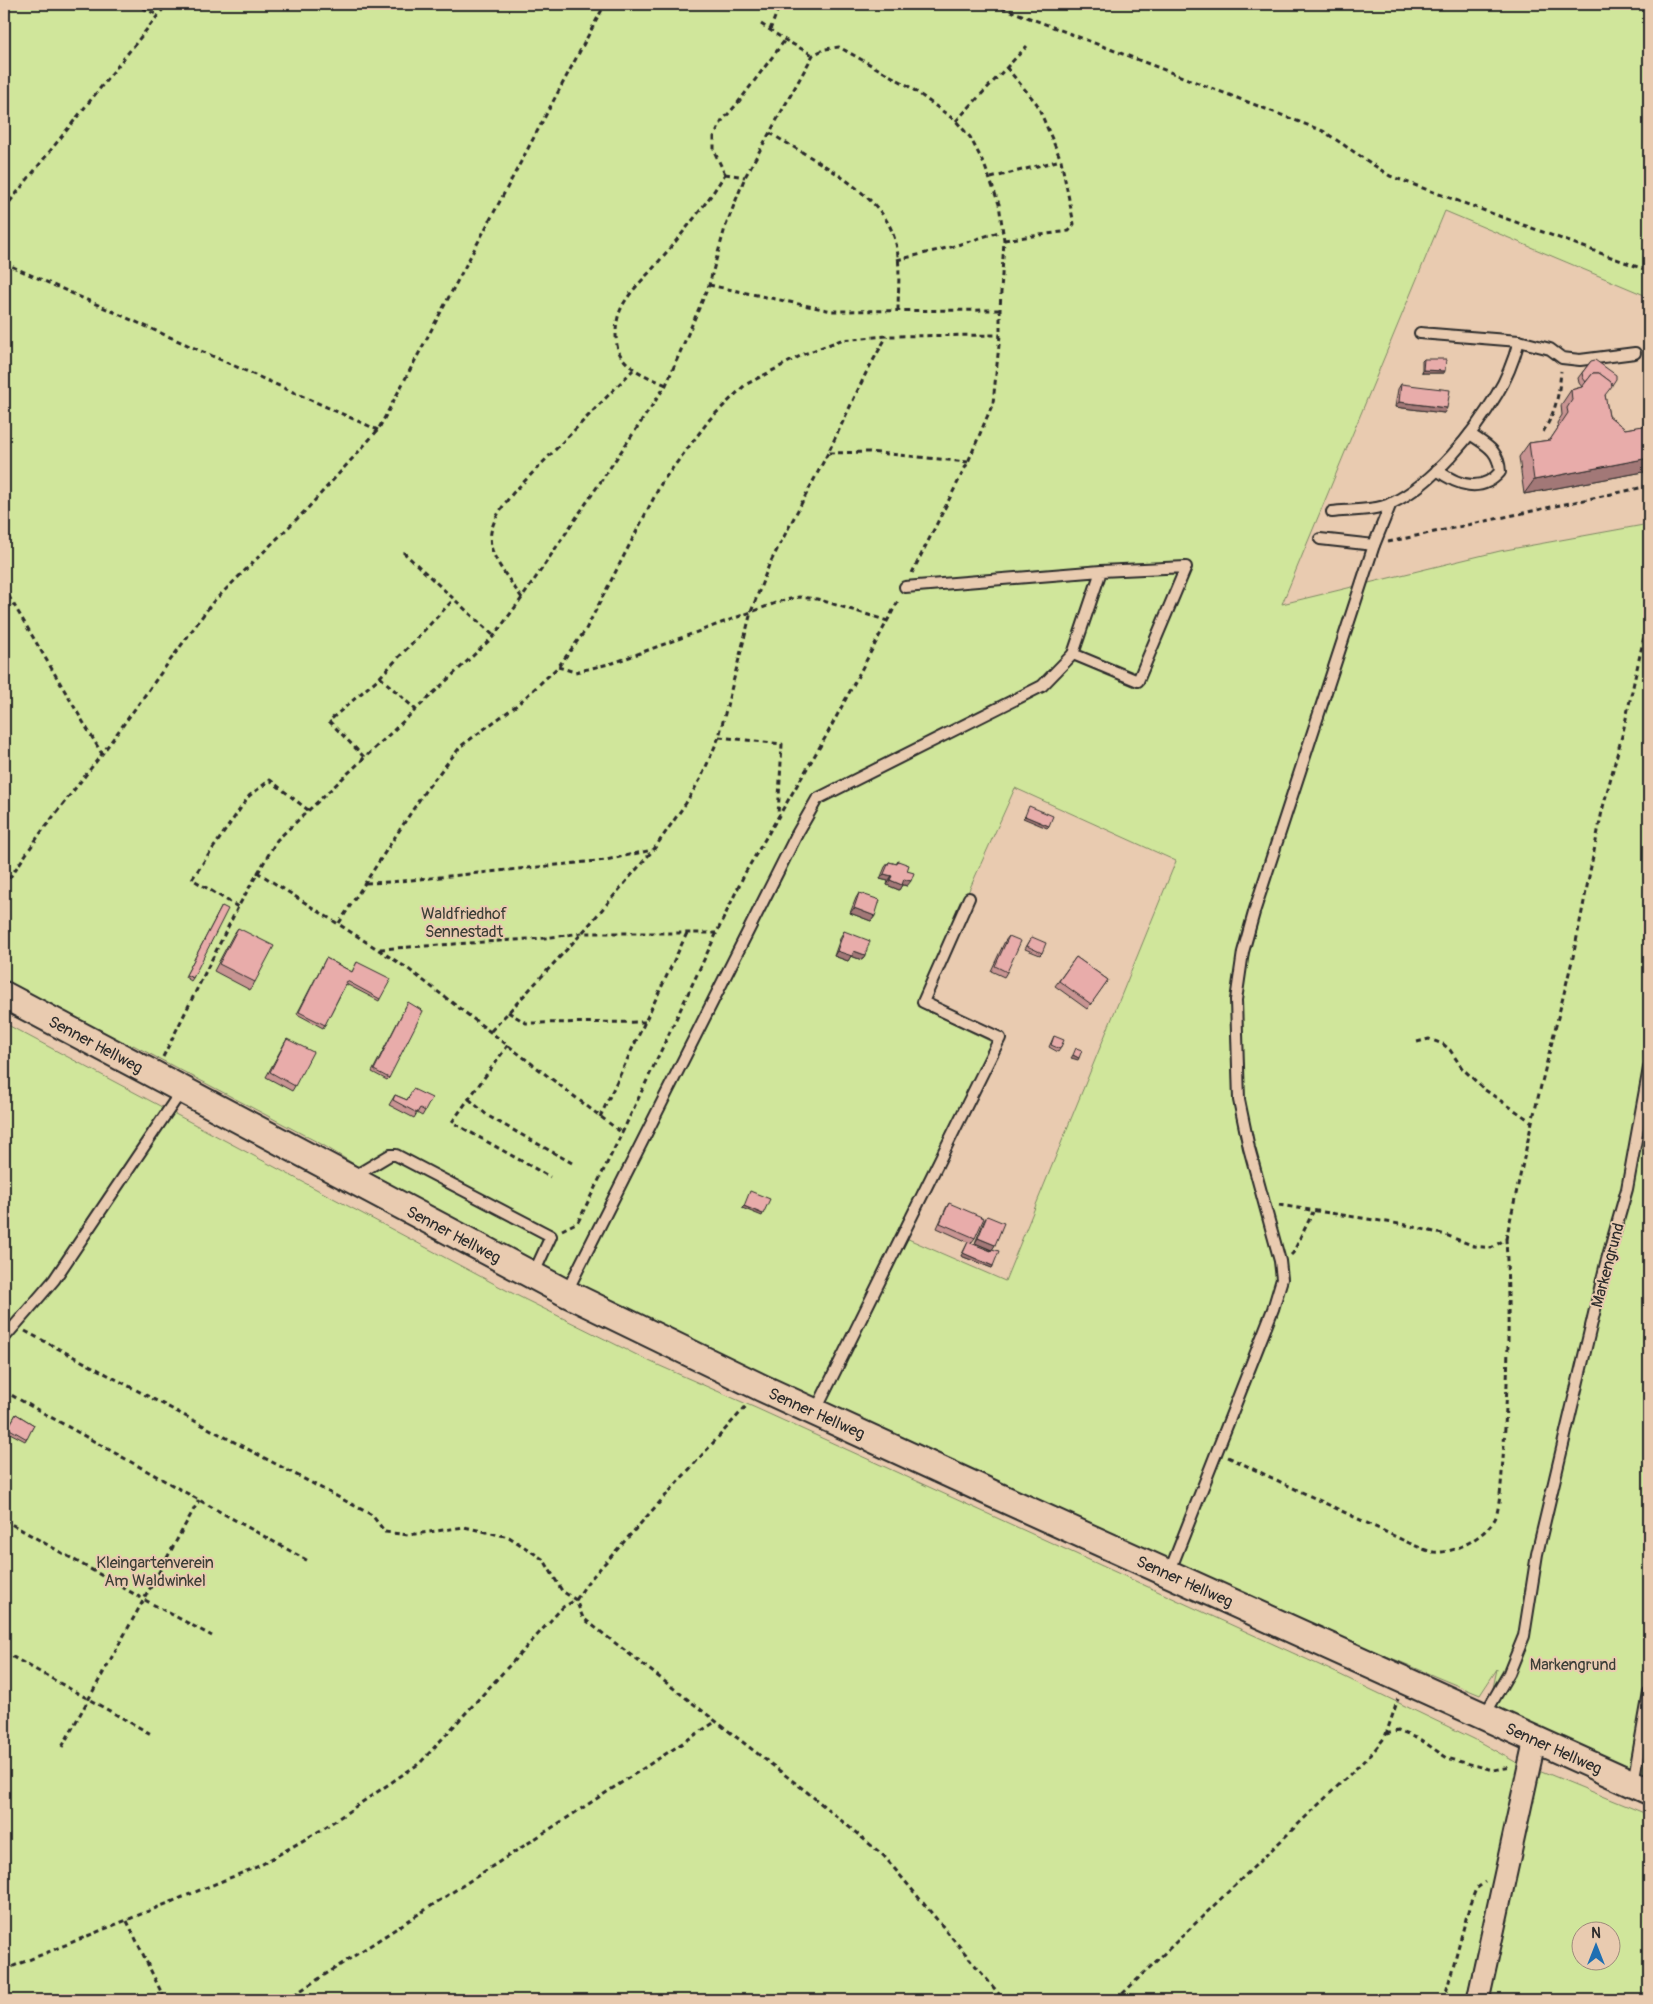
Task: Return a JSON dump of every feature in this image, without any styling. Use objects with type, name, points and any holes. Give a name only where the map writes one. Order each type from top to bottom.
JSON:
[{"type":"street","name":"Senner Hellweg","points":[[4,994],[566,1293],[762,1388],[1484,1717],[1533,1751],[1641,1788]]},
{"type":"street","points":[[1478,2000],[1533,1751]]},
{"type":"lane","points":[[1420,333],[1518,341],[1550,349],[1562,358],[1580,360],[1635,353]]},
{"type":"lane","points":[[1332,512],[1391,504],[1422,484],[1470,434],[1498,394],[1518,341]]},
{"type":"lane","points":[[1437,470],[1451,480],[1465,485],[1480,485],[1492,480],[1500,472],[1499,460],[1492,449],[1470,434]]},
{"type":"lane","points":[[1168,1574],[1273,1309],[1282,1279],[1280,1261],[1249,1148],[1239,1100],[1236,1000],[1243,952],[1258,899],[1374,545],[1391,504]]},
{"type":"lane","points":[[1320,539],[1374,545]]},
{"type":"lane","points":[[904,587],[1101,571],[1186,567],[1138,681],[1073,654]]},
{"type":"lane","points":[[566,1293],[816,799],[1042,686],[1073,654],[1101,571]]},
{"type":"lane","points":[[816,1412],[1000,1038],[923,1002],[969,898]]},
{"type":"lane","name":"Markengrund","points":[[1484,1717],[1509,1673],[1524,1636],[1537,1554],[1606,1263],[1627,1189],[1649,1068]]},
{"type":"lane","points":[[4,1338],[54,1280],[182,1090]]},
{"type":"lane","points":[[351,1178],[390,1155],[396,1155],[551,1236],[533,1276]]},
{"type":"lane","points":[[1641,1788],[1649,1693]]},
{"type":"path","points":[[134,4],[158,15]]},
{"type":"path","points":[[4,209],[167,4]]},
{"type":"path","points":[[4,886],[42,831],[102,754],[212,604],[307,508],[378,430],[605,4]]},
{"type":"path","points":[[770,30],[780,4]]},
{"type":"path","points":[[993,4],[1323,131],[1390,176],[1649,271]]},
{"type":"path","points":[[761,24],[812,56]]},
{"type":"path","points":[[725,174],[714,151],[714,137],[722,121],[785,40]]},
{"type":"path","points":[[956,121],[1027,46]]},
{"type":"path","points":[[154,1075],[238,907],[277,840],[494,636],[522,598],[666,385],[709,285],[725,228],[745,177],[812,56],[825,49],[839,47],[908,85],[956,121],[970,138],[991,178],[999,204],[1004,240],[1000,335],[993,403],[968,462],[888,621],[825,738],[745,873],[622,1134],[578,1222],[551,1236]]},
{"type":"path","points":[[1004,240],[1069,231],[1074,224],[1061,160],[1037,104],[1006,67]]},
{"type":"path","points":[[770,133],[846,180],[880,210],[894,234],[898,260],[898,311]]},
{"type":"path","points":[[991,178],[1061,160]]},
{"type":"path","points":[[725,174],[745,177]]},
{"type":"path","points":[[666,385],[633,370],[620,354],[616,334],[620,312],[631,293],[680,236],[712,195],[725,174]]},
{"type":"path","points":[[4,197],[10,200]]},
{"type":"path","points":[[898,260],[951,247],[1002,231]]},
{"type":"path","points":[[4,262],[378,430]]},
{"type":"path","points":[[709,285],[832,311],[1000,310]]},
{"type":"path","points":[[339,924],[425,791],[461,746],[517,705],[558,667],[586,631],[662,482],[710,419],[746,385],[804,354],[841,340],[887,336],[1000,335]]},
{"type":"path","points":[[491,1031],[582,933],[654,849],[701,778],[719,737],[751,612],[769,565],[828,453],[866,373],[887,336]]},
{"type":"path","points":[[1544,432],[1554,416],[1559,394],[1562,358]]},
{"type":"path","points":[[522,598],[496,561],[490,544],[492,524],[501,508],[513,494],[633,370]]},
{"type":"path","points":[[828,453],[869,452],[968,462]]},
{"type":"path","points":[[1374,545],[1649,486]]},
{"type":"path","points":[[403,552],[494,636]]},
{"type":"path","points":[[4,588],[102,754]]},
{"type":"path","points":[[558,667],[576,672],[613,663],[781,600],[799,597],[817,599],[888,621]]},
{"type":"path","points":[[364,757],[329,722],[380,677],[454,599]]},
{"type":"path","points":[[1216,1452],[1409,1543],[1433,1552],[1454,1550],[1478,1537],[1495,1518],[1501,1481],[1508,1387],[1506,1239],[1532,1122],[1573,957],[1602,811],[1623,732],[1649,614]]},
{"type":"path","points":[[380,677],[415,709]]},
{"type":"path","points":[[719,737],[782,744],[778,818]]},
{"type":"path","points":[[238,907],[192,879],[248,796],[270,780],[308,810]]},
{"type":"path","points":[[365,883],[606,860],[654,849]]},
{"type":"path","points":[[257,872],[407,968],[622,1134]]},
{"type":"path","points":[[379,950],[544,938],[582,933],[716,933]]},
{"type":"path","points":[[600,1117],[687,933]]},
{"type":"path","points":[[508,1012],[526,1024],[646,1022]]},
{"type":"path","points":[[1417,1042],[1429,1039],[1443,1044],[1450,1050],[1462,1068],[1485,1090],[1532,1122]]},
{"type":"path","points":[[508,1045],[452,1122],[550,1177]]},
{"type":"path","points":[[469,1099],[488,1116],[572,1163]]},
{"type":"path","points":[[1264,1202],[1406,1225],[1446,1235],[1474,1246],[1491,1248],[1506,1239]]},
{"type":"path","points":[[1280,1261],[1293,1253],[1313,1211]]},
{"type":"path","points":[[15,1326],[372,1515],[385,1532],[408,1535],[464,1527],[509,1537],[544,1560],[562,1591],[576,1600],[583,1618],[807,1792],[884,1856],[1004,2000]]},
{"type":"path","points":[[4,1970],[259,1866],[321,1830],[420,1763],[563,1608],[576,1600],[586,1583],[742,1413],[762,1388]]},
{"type":"path","points":[[4,1391],[310,1562]]},
{"type":"path","points":[[62,1747],[199,1500]]},
{"type":"path","points":[[4,1520],[212,1636]]},
{"type":"path","points":[[4,1652],[151,1734]]},
{"type":"path","points":[[1116,2000],[1373,1752],[1386,1735],[1398,1698],[1410,1683]]},
{"type":"path","points":[[286,2000],[715,1722]]},
{"type":"path","points":[[1386,1735],[1398,1731],[1421,1740],[1447,1758],[1493,1770],[1533,1751]]},
{"type":"path","points":[[1444,2000],[1470,1904],[1476,1889],[1487,1881],[1505,1876]]},
{"type":"path","points":[[127,1921],[165,2000]]},
{"type":"green space","name":"Waldfriedhof Sennestadt","points":[[4,4],[1649,4],[1649,297],[1445,211],[1282,604],[1500,551],[1649,524],[1649,1779],[1489,1707],[1497,1669],[1480,1695],[1295,1618],[825,1403],[906,1238],[1005,1281],[1176,861],[1015,788],[917,1006],[994,1043],[817,1400],[578,1285],[375,1177],[323,1145],[133,1045],[131,1048],[4,980]]},
{"type":"green space","name":"Kleingartenverein Am Waldwinkel","points":[[4,1023],[506,1290],[651,1362],[1328,1669],[1474,1739],[1519,1764],[1466,2000],[4,2000]]},
{"type":"green space","points":[[1534,1768],[1649,1815],[1649,2000],[1483,2000]]},
{"type":"building","points":[[1647,333],[1649,333],[1649,350]]},
{"type":"building","points":[[1424,359],[1446,359],[1445,371],[1423,370]]},
{"type":"building","points":[[1595,360],[1616,375],[1612,385],[1611,382],[1599,373],[1593,373],[1586,382],[1583,378],[1582,373],[1591,361]]},
{"type":"building","points":[[1593,373],[1599,373],[1611,382],[1612,386],[1605,395],[1609,416],[1625,429],[1649,425],[1649,458],[1534,480],[1529,443],[1550,440],[1568,413],[1567,408],[1572,400],[1571,390],[1582,387]]},
{"type":"building","points":[[1401,384],[1450,390],[1447,408],[1399,402]]},
{"type":"building","points":[[1029,806],[1053,816],[1049,826],[1025,816]]},
{"type":"building","points":[[898,861],[909,865],[907,871],[914,873],[911,881],[904,879],[902,885],[890,880],[892,876],[884,874],[889,862],[897,864]]},
{"type":"building","points":[[859,893],[880,900],[875,916],[854,908]]},
{"type":"building","points":[[222,906],[228,909],[193,978],[186,975]]},
{"type":"building","points":[[238,928],[274,946],[255,982],[219,964]]},
{"type":"building","points":[[844,931],[870,941],[865,955],[854,951],[852,956],[837,951]]},
{"type":"building","points":[[1009,936],[1021,941],[1007,972],[995,966]]},
{"type":"building","points":[[1032,937],[1046,943],[1042,953],[1027,946]]},
{"type":"building","points":[[1076,957],[1108,980],[1091,1004],[1059,981]]},
{"type":"building","points":[[326,958],[352,972],[357,962],[391,979],[380,999],[347,981],[325,1025],[299,1012]]},
{"type":"building","points":[[408,1002],[423,1011],[389,1078],[374,1070]]},
{"type":"building","points":[[1054,1036],[1064,1040],[1060,1049],[1051,1045]]},
{"type":"building","points":[[287,1039],[313,1052],[295,1086],[270,1072]]},
{"type":"building","points":[[1076,1048],[1082,1050],[1079,1058],[1073,1055]]},
{"type":"building","points":[[413,1089],[432,1098],[425,1111],[420,1108],[417,1113],[393,1100],[395,1095],[407,1100]]},
{"type":"building","points":[[750,1191],[770,1199],[763,1214],[744,1206]]},
{"type":"building","points":[[949,1203],[984,1218],[975,1238],[940,1223]]},
{"type":"building","points":[[987,1216],[1004,1223],[995,1245],[978,1238]]},
{"type":"building","points":[[968,1242],[991,1251],[992,1249],[999,1251],[993,1266],[963,1253]]},
{"type":"building","points":[[16,1414],[34,1425],[27,1439],[8,1428]]}]
